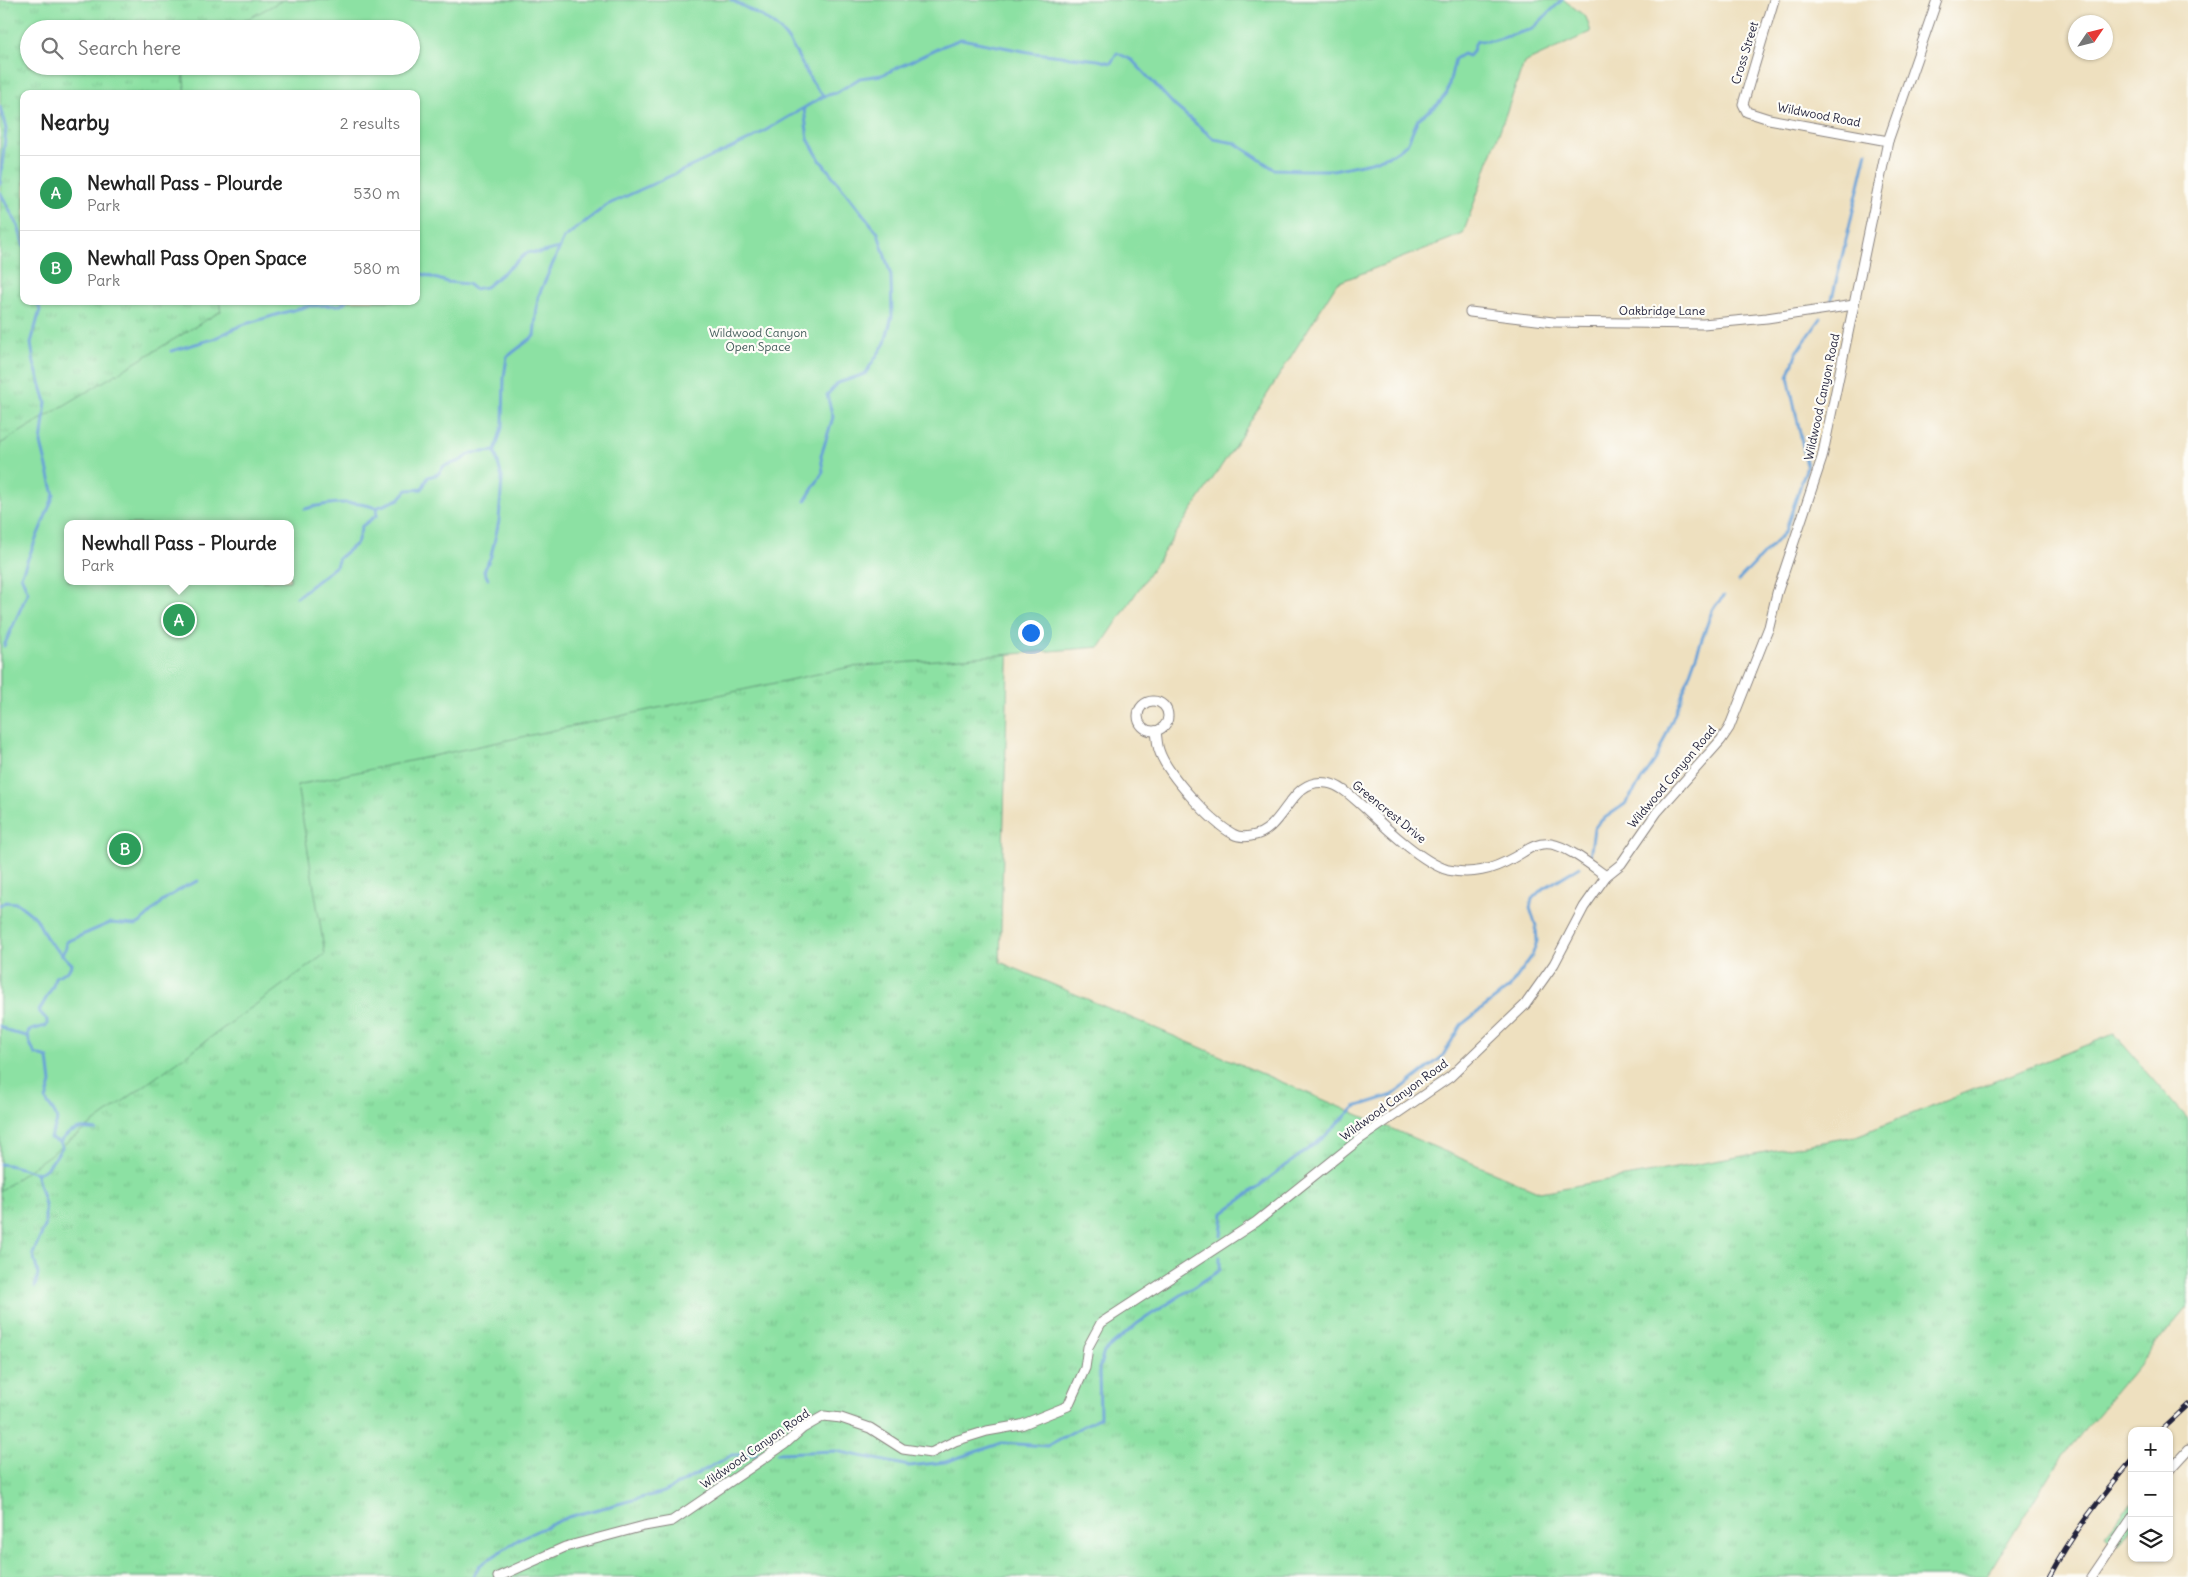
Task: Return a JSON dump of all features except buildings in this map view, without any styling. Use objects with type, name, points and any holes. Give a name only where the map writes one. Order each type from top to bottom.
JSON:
[{"type":"street","name":"Cross Street","points":[[1746,112],[1743,104],[1774,0]]},
{"type":"street","name":"Wildwood Canyon Road","points":[[498,1577],[564,1547],[644,1526],[672,1521],[780,1448],[803,1428],[824,1416],[840,1418],[870,1428],[903,1449],[931,1454],[954,1441],[987,1431],[1022,1425],[1068,1406],[1085,1368],[1088,1347],[1101,1322],[1188,1269],[1256,1222],[1361,1138],[1450,1077],[1511,1020],[1539,987],[1554,964],[1584,907],[1606,876],[1621,864],[1657,812],[1721,740],[1729,728],[1769,627],[1777,593],[1822,458],[1888,141],[1936,0]]},
{"type":"street","name":"Wildwood Road","points":[[1746,112],[1769,119],[1888,141]]},
{"type":"street","name":"Oakbridge Lane","points":[[1470,312],[1553,322],[1703,324],[1767,318],[1854,305]]},
{"type":"street","name":"Greencrest Drive","points":[[1156,731],[1158,749],[1187,793],[1234,835],[1250,837],[1262,833],[1271,828],[1302,788],[1317,782],[1328,783],[1341,789],[1389,831],[1434,865],[1471,873],[1492,869],[1536,844],[1552,844],[1587,862],[1606,876]]},
{"type":"street","points":[[2173,1467],[2188,1450]]},
{"type":"street","points":[[2092,1577],[2128,1524]]},
{"type":"green space","points":[[0,0],[1376,0],[1011,558],[1000,962],[1540,1192],[1856,1136],[2114,1034],[2188,1119],[2188,1306],[2056,1464],[1987,1577],[0,1577]]},
{"type":"green space","name":"Wildwood Canyon Open Space","points":[[283,0],[1564,0],[1586,17],[1591,32],[1524,63],[1463,234],[1337,283],[1238,441],[1100,647],[850,667],[297,785],[325,954],[0,1191],[0,444],[221,311],[220,305],[420,305],[420,90],[185,90],[183,75],[420,75],[420,20],[246,20]]},
{"type":"green space","points":[[2128,1507],[2128,1533],[2119,1545],[2105,1536]]},
{"type":"waterway","points":[[731,0],[761,16],[781,31],[808,75],[824,96]]},
{"type":"waterway","points":[[305,509],[340,503],[376,508],[399,499],[407,490],[422,489],[428,477],[438,474],[444,466],[460,461],[472,453],[495,451],[503,424],[504,377],[507,357],[534,336],[538,297],[564,238],[607,205],[751,139],[824,96],[836,93],[860,78],[882,75],[961,39],[1034,53],[1111,63],[1117,53],[1132,60],[1175,106],[1214,139],[1235,143],[1274,169],[1333,170],[1371,162],[1393,154],[1407,144],[1418,119],[1437,105],[1447,93],[1455,59],[1463,54],[1468,56],[1473,52],[1477,41],[1492,41],[1532,29],[1562,0]]},
{"type":"waterway","points":[[0,107],[6,129],[0,184]]},
{"type":"waterway","points":[[804,109],[808,139],[820,160],[878,233],[891,276],[892,316],[885,343],[865,374],[838,383],[827,395],[833,417],[821,456],[823,472],[805,501]]},
{"type":"waterway","points":[[1831,303],[1867,152]]},
{"type":"waterway","points":[[0,192],[20,233]]},
{"type":"waterway","points":[[420,273],[447,282],[468,284],[474,289],[486,287],[528,252],[539,253],[559,248]]},
{"type":"waterway","points":[[4,646],[28,592],[21,576],[54,495],[41,443],[46,402],[34,363],[31,343],[40,310],[38,305]]},
{"type":"waterway","points":[[171,351],[213,339],[242,325],[286,312],[309,306],[341,305]]},
{"type":"waterway","points":[[1738,581],[1785,532],[1807,466],[1788,376],[1797,352],[1821,318]]},
{"type":"waterway","points":[[488,579],[484,571],[491,556],[499,521],[502,478],[495,451]]},
{"type":"waterway","points":[[297,597],[336,566],[339,558],[357,543],[362,526],[377,515],[376,508]]},
{"type":"waterway","points":[[1590,857],[1594,829],[1599,822],[1625,804],[1656,759],[1680,701],[1713,608],[1724,596]]},
{"type":"waterway","points":[[1221,1236],[1223,1213],[1324,1137],[1355,1107],[1393,1095],[1442,1057],[1461,1025],[1509,988],[1532,956],[1537,941],[1536,926],[1530,908],[1532,899],[1541,890],[1579,867]]},
{"type":"waterway","points":[[61,954],[66,949],[66,942],[110,923],[135,925],[140,923],[165,899],[198,881]]},
{"type":"waterway","points":[[0,905],[6,902],[17,903],[36,918],[48,941],[72,964],[68,971],[55,977],[53,986],[39,1011],[47,1020],[47,1025],[28,1032],[29,1041],[35,1054],[48,1058],[51,1083],[46,1100],[57,1119],[50,1138],[60,1142],[62,1147],[47,1168],[41,1172],[0,1164]]},
{"type":"waterway","points":[[0,1026],[10,1032],[27,1036]]},
{"type":"waterway","points":[[60,1142],[68,1134],[76,1130],[96,1130]]},
{"type":"waterway","points":[[35,1287],[38,1274],[33,1254],[45,1226],[45,1205],[36,1173]]},
{"type":"waterway","points":[[777,1453],[836,1451],[909,1466],[945,1462],[1002,1443],[1047,1446],[1100,1417],[1099,1369],[1104,1352],[1138,1323],[1220,1270],[1220,1257]]},
{"type":"waterway","points":[[473,1577],[479,1566],[521,1538],[568,1517],[664,1492],[732,1455],[765,1454]]},
{"type":"railway","points":[[2164,1427],[2188,1405]]},
{"type":"railway","points":[[2049,1577],[2087,1516],[2128,1465]]},
{"type":"place","name":"Newhall Pass - Plourde","points":[[179,620]]},
{"type":"place","name":"Newhall Pass Open Space","points":[[125,849]]}]
